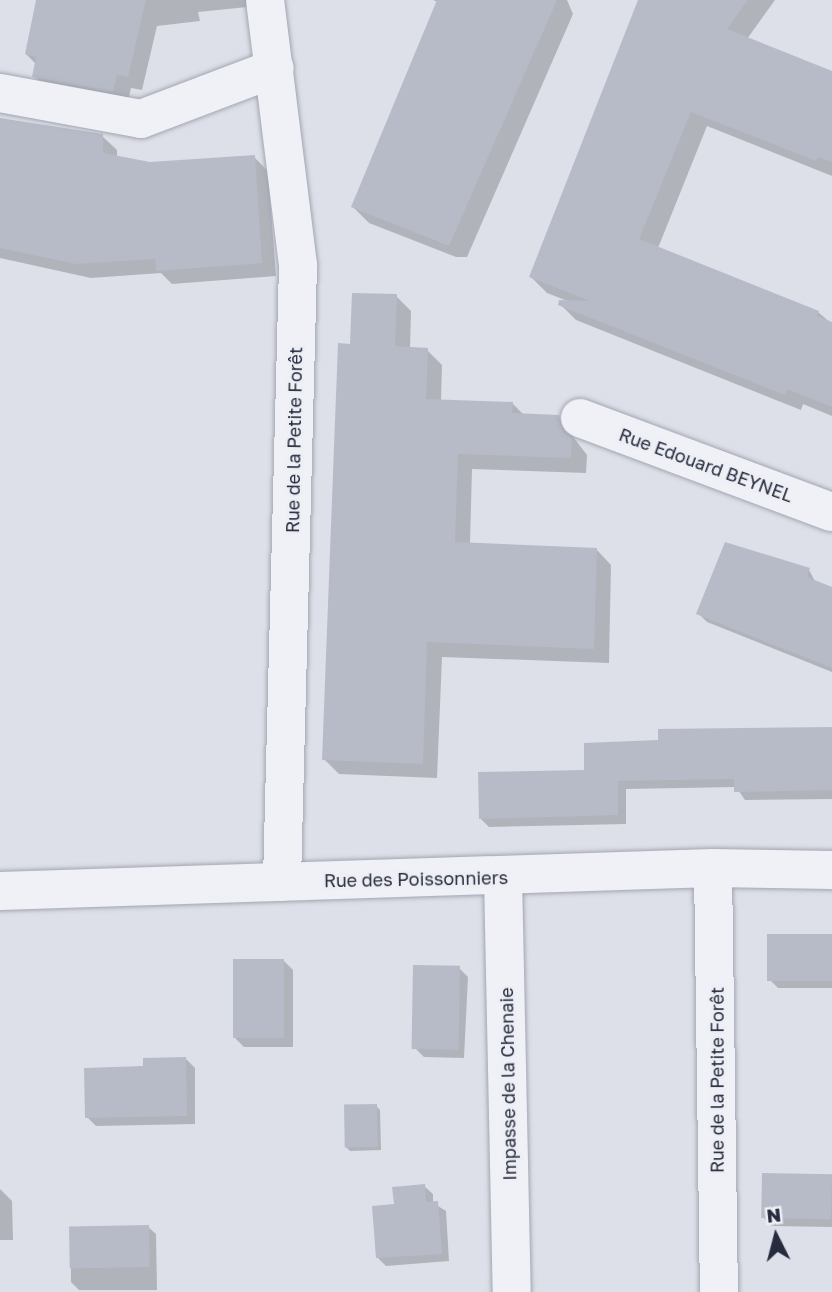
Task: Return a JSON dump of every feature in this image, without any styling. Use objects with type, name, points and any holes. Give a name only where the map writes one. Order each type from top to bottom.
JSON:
[{"type":"street","name":"Rue de la Petite Forêt","points":[[265,0],[298,265],[282,882]]},
{"type":"street","points":[[0,93],[141,119],[275,68]]},
{"type":"street","name":"Rue Edouard BEYNEL","points":[[580,418],[832,512]]},
{"type":"street","name":"Rue de la Petite Forêt","points":[[713,868],[719,1292]]},
{"type":"street","name":"Rue des Poissonniers","points":[[0,891],[503,877],[713,868],[832,870]]},
{"type":"street","name":"Impasse de la Chenaie","points":[[503,877],[512,1292]]},
{"type":"building","points":[[36,0],[146,0],[128,77],[117,75],[113,92],[32,77],[36,57],[25,54]]},
{"type":"building","points":[[437,0],[557,0],[449,246],[351,207]]},
{"type":"building","points":[[638,0],[748,0],[727,29],[832,71],[832,162],[818,157],[816,161],[691,112],[639,239],[819,311],[817,316],[832,322],[832,407],[787,389],[785,395],[558,305],[559,300],[590,301],[529,277]]},
{"type":"building","points":[[0,118],[103,134],[103,153],[150,162],[255,155],[262,263],[156,271],[155,259],[76,264],[0,248]]},
{"type":"building","points":[[352,293],[397,294],[395,346],[428,348],[426,399],[513,402],[512,413],[559,415],[563,431],[572,438],[571,458],[458,454],[455,542],[597,548],[594,649],[427,642],[423,764],[322,760],[338,343],[350,344]]},
{"type":"building","points":[[725,542],[810,568],[807,577],[832,587],[832,668],[696,614]]},
{"type":"building","points":[[832,727],[832,790],[734,792],[734,779],[618,781],[618,815],[479,819],[478,772],[584,770],[584,743],[658,740],[658,729]]},
{"type":"building","points":[[767,934],[832,934],[832,981],[767,981]]},
{"type":"building","points":[[233,959],[284,959],[284,1038],[233,1038]]},
{"type":"building","points":[[413,965],[460,966],[459,1050],[412,1049]]},
{"type":"building","points":[[186,1057],[187,1116],[85,1118],[84,1068],[143,1066],[143,1058]]},
{"type":"building","points":[[377,1104],[378,1147],[345,1148],[344,1105]]},
{"type":"building","points":[[762,1173],[832,1174],[831,1219],[761,1218]]},
{"type":"building","points":[[425,1184],[426,1202],[438,1201],[442,1254],[376,1258],[372,1206],[394,1204],[392,1187]]},
{"type":"building","points":[[149,1225],[150,1267],[70,1268],[69,1226]]}]
